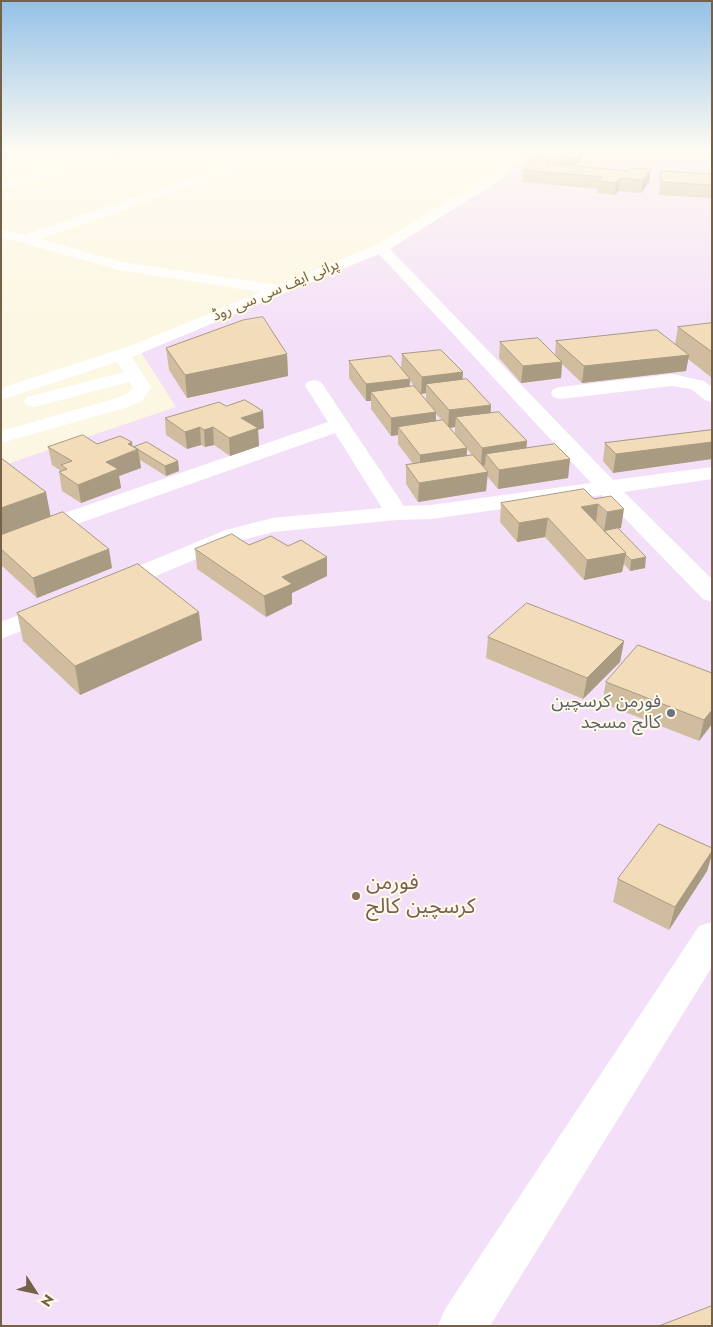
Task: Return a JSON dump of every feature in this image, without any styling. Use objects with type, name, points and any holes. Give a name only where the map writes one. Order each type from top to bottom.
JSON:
[{"type":"street","points":[[24,240],[108,211]]},
{"type":"street","name":"پرانی ایف سی سی روڈ","points":[[1,394],[139,349],[381,248],[441,211]]},
{"type":"street","points":[[1,233],[120,266],[278,290]]},
{"type":"street","points":[[381,248],[607,487],[712,594]]},
{"type":"street","points":[[1,437],[121,403],[135,397],[142,387],[122,355]]},
{"type":"street","points":[[1,410],[134,375]]},
{"type":"street","points":[[560,393],[662,380],[681,381],[709,391]]},
{"type":"street","points":[[314,386],[397,513]]},
{"type":"street","points":[[34,531],[338,425]]},
{"type":"street","points":[[1,631],[234,535],[272,526],[397,513],[431,512],[712,473]]},
{"type":"street","points":[[462,1326],[712,936]]},
{"type":"shaded area","name":"فورمن کرسچین کالج","points":[[441,211],[712,211],[712,1326],[1,1326],[1,466],[176,407],[139,349],[381,248]]},
{"type":"building","points":[[263,317],[287,354],[185,375],[166,348],[243,320]]},
{"type":"building","points":[[712,323],[712,352],[678,327]]},
{"type":"building","points":[[657,330],[689,355],[584,366],[556,341]]},
{"type":"building","points":[[538,338],[562,362],[523,366],[500,342]]},
{"type":"building","points":[[441,350],[463,372],[422,377],[402,354]]},
{"type":"building","points":[[391,356],[410,379],[366,384],[349,361]]},
{"type":"building","points":[[467,379],[491,405],[449,410],[426,384]]},
{"type":"building","points":[[414,386],[436,412],[391,418],[371,392]]},
{"type":"building","points":[[245,400],[263,411],[241,418],[258,428],[229,438],[213,427],[204,430],[200,427],[185,432],[165,418],[219,402],[226,406]]},
{"type":"building","points":[[499,412],[527,441],[482,448],[456,417]]},
{"type":"building","points":[[443,420],[467,448],[420,455],[398,427]]},
{"type":"building","points":[[712,430],[712,442],[616,454],[605,443]]},
{"type":"building","points":[[83,435],[97,444],[120,436],[132,442],[128,444],[138,449],[106,462],[118,469],[78,485],[59,472],[67,469],[61,465],[72,461],[48,447]]},
{"type":"building","points":[[147,442],[178,461],[165,466],[134,447]]},
{"type":"building","points":[[555,444],[570,459],[499,470],[486,454]]},
{"type":"building","points":[[473,455],[488,472],[419,483],[406,465]]},
{"type":"building","points":[[1,458],[46,492],[1,508]]},
{"type":"building","points":[[584,489],[594,499],[611,496],[624,509],[607,512],[598,504],[581,507],[626,553],[587,560],[548,518],[519,523],[501,503]]},
{"type":"building","points":[[63,512],[109,549],[33,578],[1,549],[1,535]]},
{"type":"building","points":[[618,528],[646,557],[631,560],[604,531]]},
{"type":"building","points":[[232,534],[249,545],[271,536],[288,546],[301,540],[327,557],[282,577],[292,584],[264,596],[195,549]]},
{"type":"building","points":[[138,564],[199,612],[75,666],[17,613]]},
{"type":"building","points":[[527,603],[624,641],[587,678],[488,637]]},
{"type":"building","points":[[638,645],[712,673],[712,710],[704,720],[606,682]]},
{"type":"building","points":[[659,824],[712,848],[712,851],[675,907],[618,879]]},
{"type":"building","points":[[712,1306],[712,1326],[659,1326]]},
{"type":"place","name":"فورمن کرسچین کالج مسجد","points":[[671,713]]},
{"type":"place","name":"فورمن کرسچین کالج","points":[[356,896]]}]
